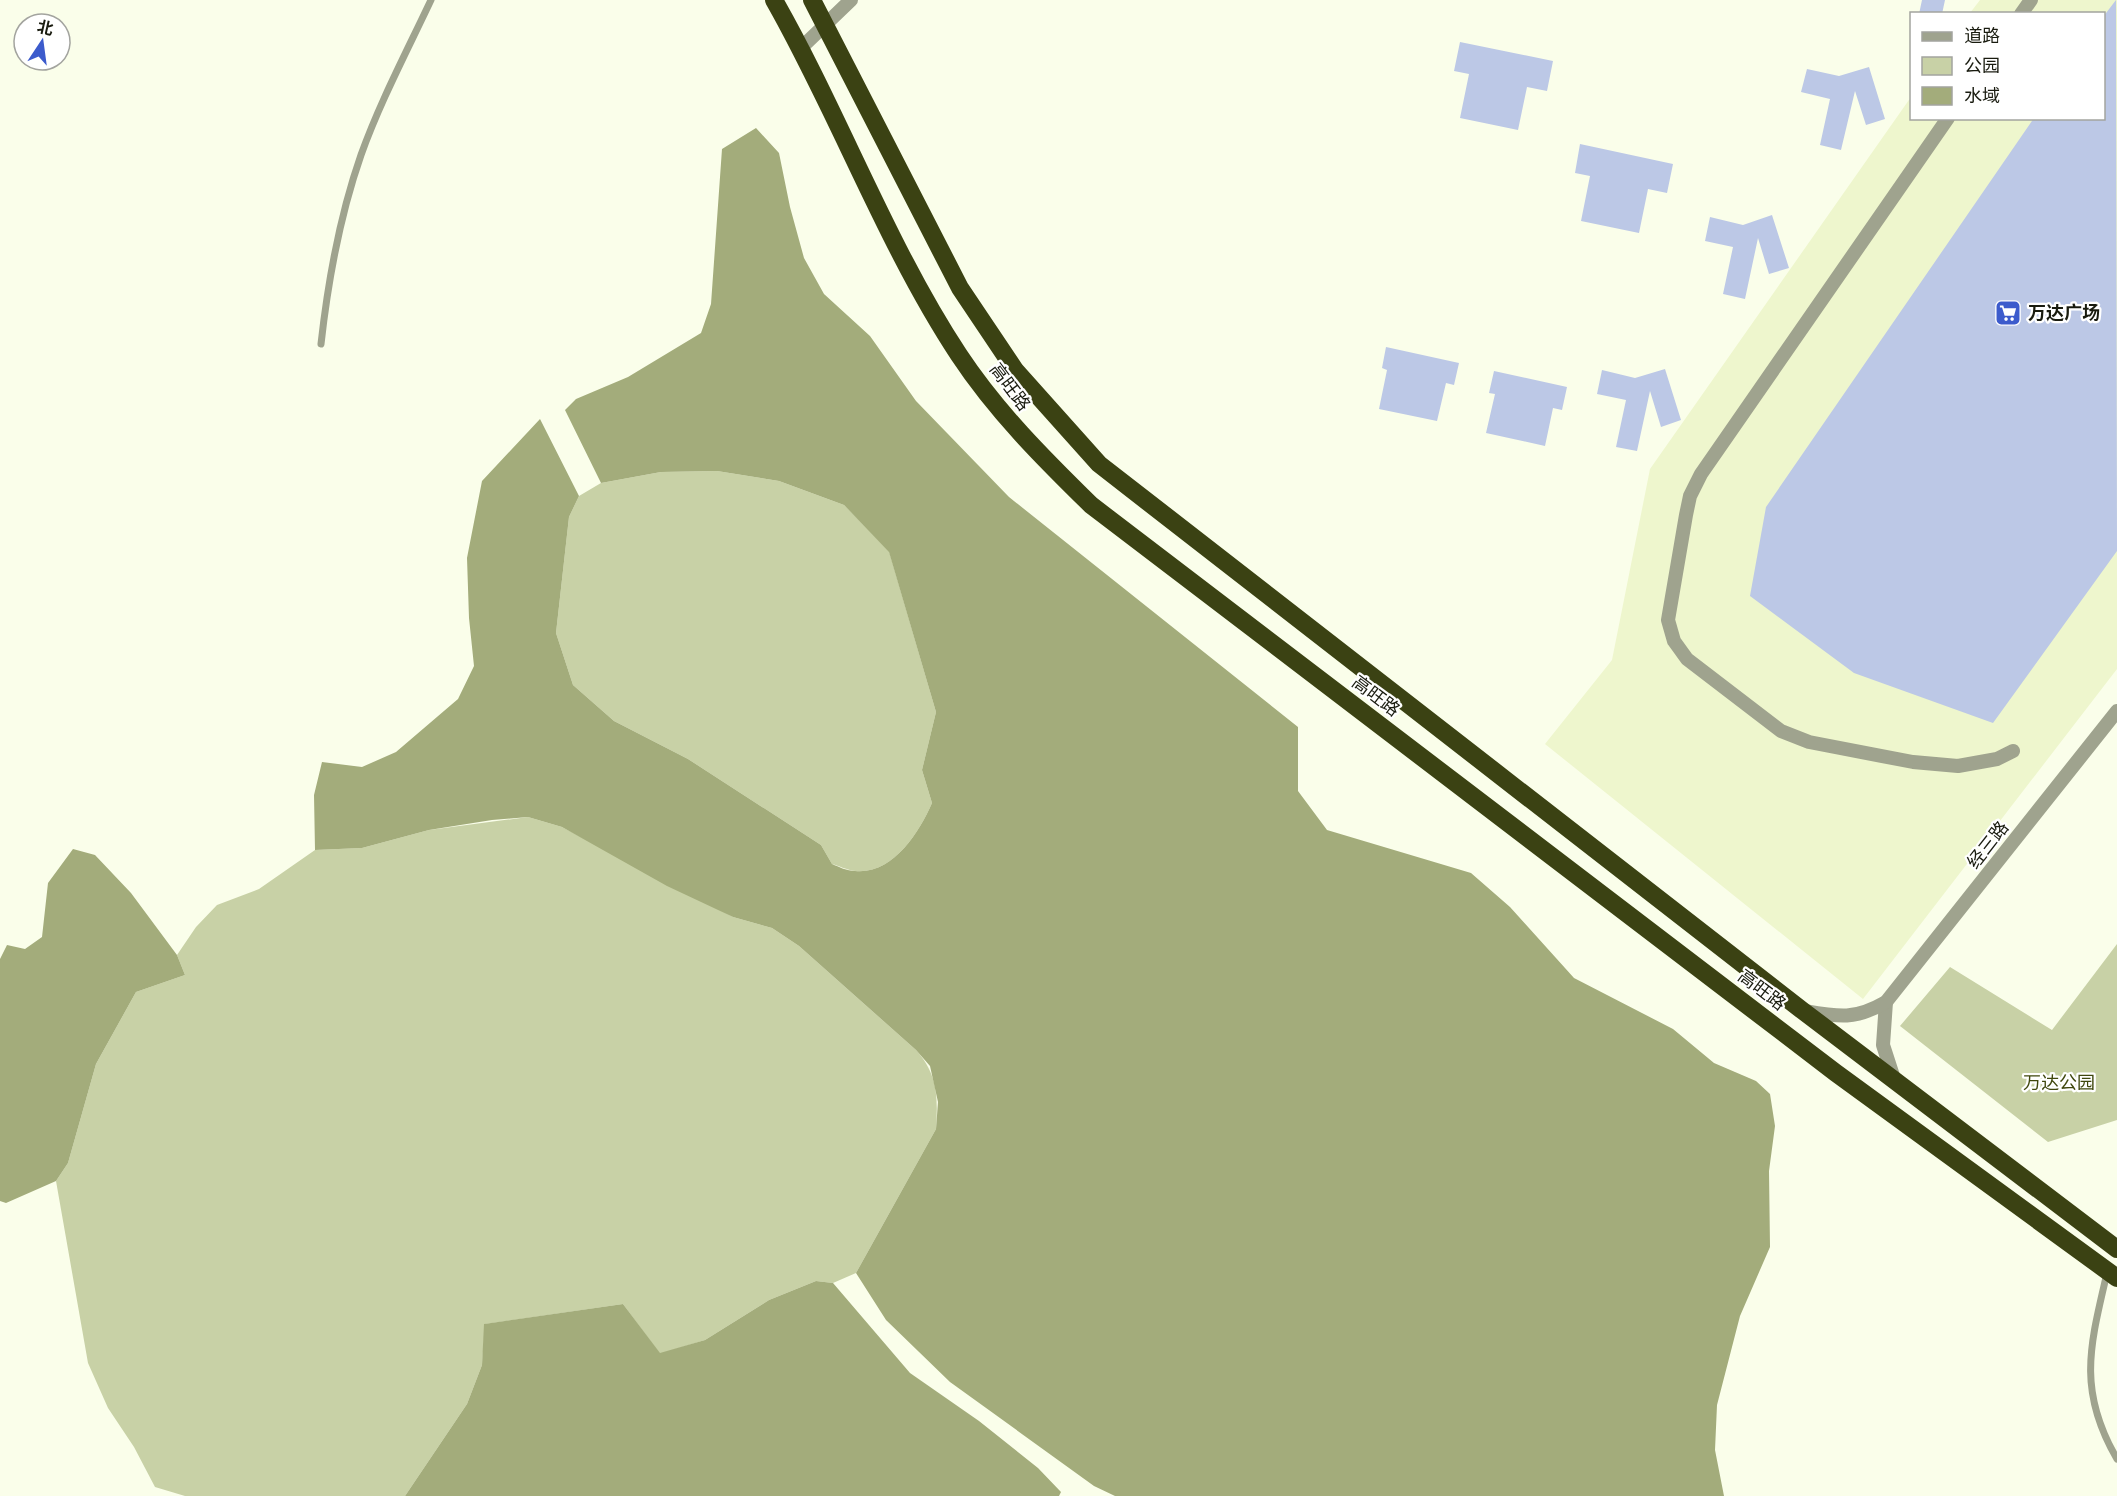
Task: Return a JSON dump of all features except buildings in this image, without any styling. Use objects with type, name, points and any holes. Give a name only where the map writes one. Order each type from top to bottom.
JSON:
[{"type":"highway","name":"高旺路","points":[[774,0],[801,48],[910,269],[959,355],[1021,436],[1091,505],[1836,1073],[2112,1274]]},
{"type":"highway","name":"高旺路","points":[[812,0],[960,288],[1014,370],[1100,464],[1803,1011],[2117,1249]]},
{"type":"street","points":[[801,48],[851,0]]},
{"type":"street","points":[[1947,120],[1701,474],[1690,496],[1668,620],[1674,641],[1686,660],[1781,731],[1809,742],[1913,762],[1958,766],[1997,759],[2013,751]]},
{"type":"street","name":"经三路","points":[[1886,1002],[2117,711]]},
{"type":"street","points":[[1803,1011],[1845,1018],[1860,1015],[1886,1002]]},
{"type":"street","points":[[1886,1002],[1883,1046],[1894,1080]]},
{"type":"lane","points":[[321,344],[340,228],[350,188],[378,114],[431,0]]},
{"type":"lane","points":[[2112,1274],[2091,1345],[2090,1388],[2102,1432],[2117,1459]]},
{"type":"shaded area","points":[[1980,0],[2117,0],[2117,669],[1863,999],[1545,744],[1612,660],[1650,469],[1910,98],[1910,120],[2105,120],[2105,12],[1971,12]]},
{"type":"green space","points":[[717,471],[779,481],[844,505],[889,551],[936,712],[922,770],[932,803],[912,839],[903,850],[881,866],[855,871],[832,864],[821,845],[688,759],[614,721],[573,685],[556,633],[569,517],[579,496],[601,483],[661,472]]},
{"type":"green space","points":[[528,817],[562,827],[733,917],[772,928],[799,946],[916,1050],[923,1059],[933,1077],[935,1087],[936,1129],[856,1273],[833,1283],[816,1281],[769,1300],[705,1340],[660,1354],[623,1304],[485,1324],[482,1365],[467,1404],[405,1496],[185,1496],[155,1487],[134,1447],[108,1408],[88,1363],[56,1181],[68,1163],[96,1064],[136,992],[185,975],[177,955],[196,927],[217,905],[259,889],[315,850],[362,848],[429,830]]},
{"type":"green space","name":"万达公园","points":[[2117,944],[2117,1120],[2048,1142],[1900,1026],[1950,967],[2052,1030]]},
{"type":"water","points":[[756,128],[779,153],[790,207],[804,258],[824,294],[870,336],[916,401],[1009,497],[1298,727],[1298,791],[1327,830],[1471,873],[1510,907],[1574,978],[1673,1029],[1714,1063],[1756,1081],[1770,1094],[1775,1126],[1769,1171],[1770,1247],[1740,1316],[1717,1405],[1715,1450],[1724,1496],[1115,1496],[1094,1486],[950,1382],[886,1320],[856,1273],[936,1129],[938,1102],[930,1066],[916,1050],[799,946],[772,928],[733,917],[667,886],[562,827],[528,817],[429,830],[362,848],[315,850],[314,795],[322,762],[362,767],[396,752],[458,699],[474,666],[469,618],[467,558],[482,481],[540,419],[579,496],[569,517],[556,633],[573,685],[614,721],[688,759],[821,845],[832,864],[840,868],[855,871],[881,866],[902,850],[920,827],[932,803],[922,770],[936,712],[889,552],[844,505],[779,481],[717,471],[661,472],[601,483],[565,410],[576,399],[628,377],[701,333],[711,304],[722,149]]},
{"type":"water","points":[[73,849],[95,855],[131,893],[177,955],[185,975],[136,992],[96,1064],[68,1163],[56,1181],[6,1203],[0,1201],[0,959],[7,945],[25,949],[42,937],[48,883]]},
{"type":"water","points":[[816,1281],[833,1283],[910,1373],[979,1421],[1038,1468],[1061,1492],[1059,1496],[405,1496],[467,1404],[482,1365],[484,1324],[623,1304],[660,1353],[705,1340],[769,1300]]},
{"type":"place","name":"万达广场","points":[[2008,313]]}]
